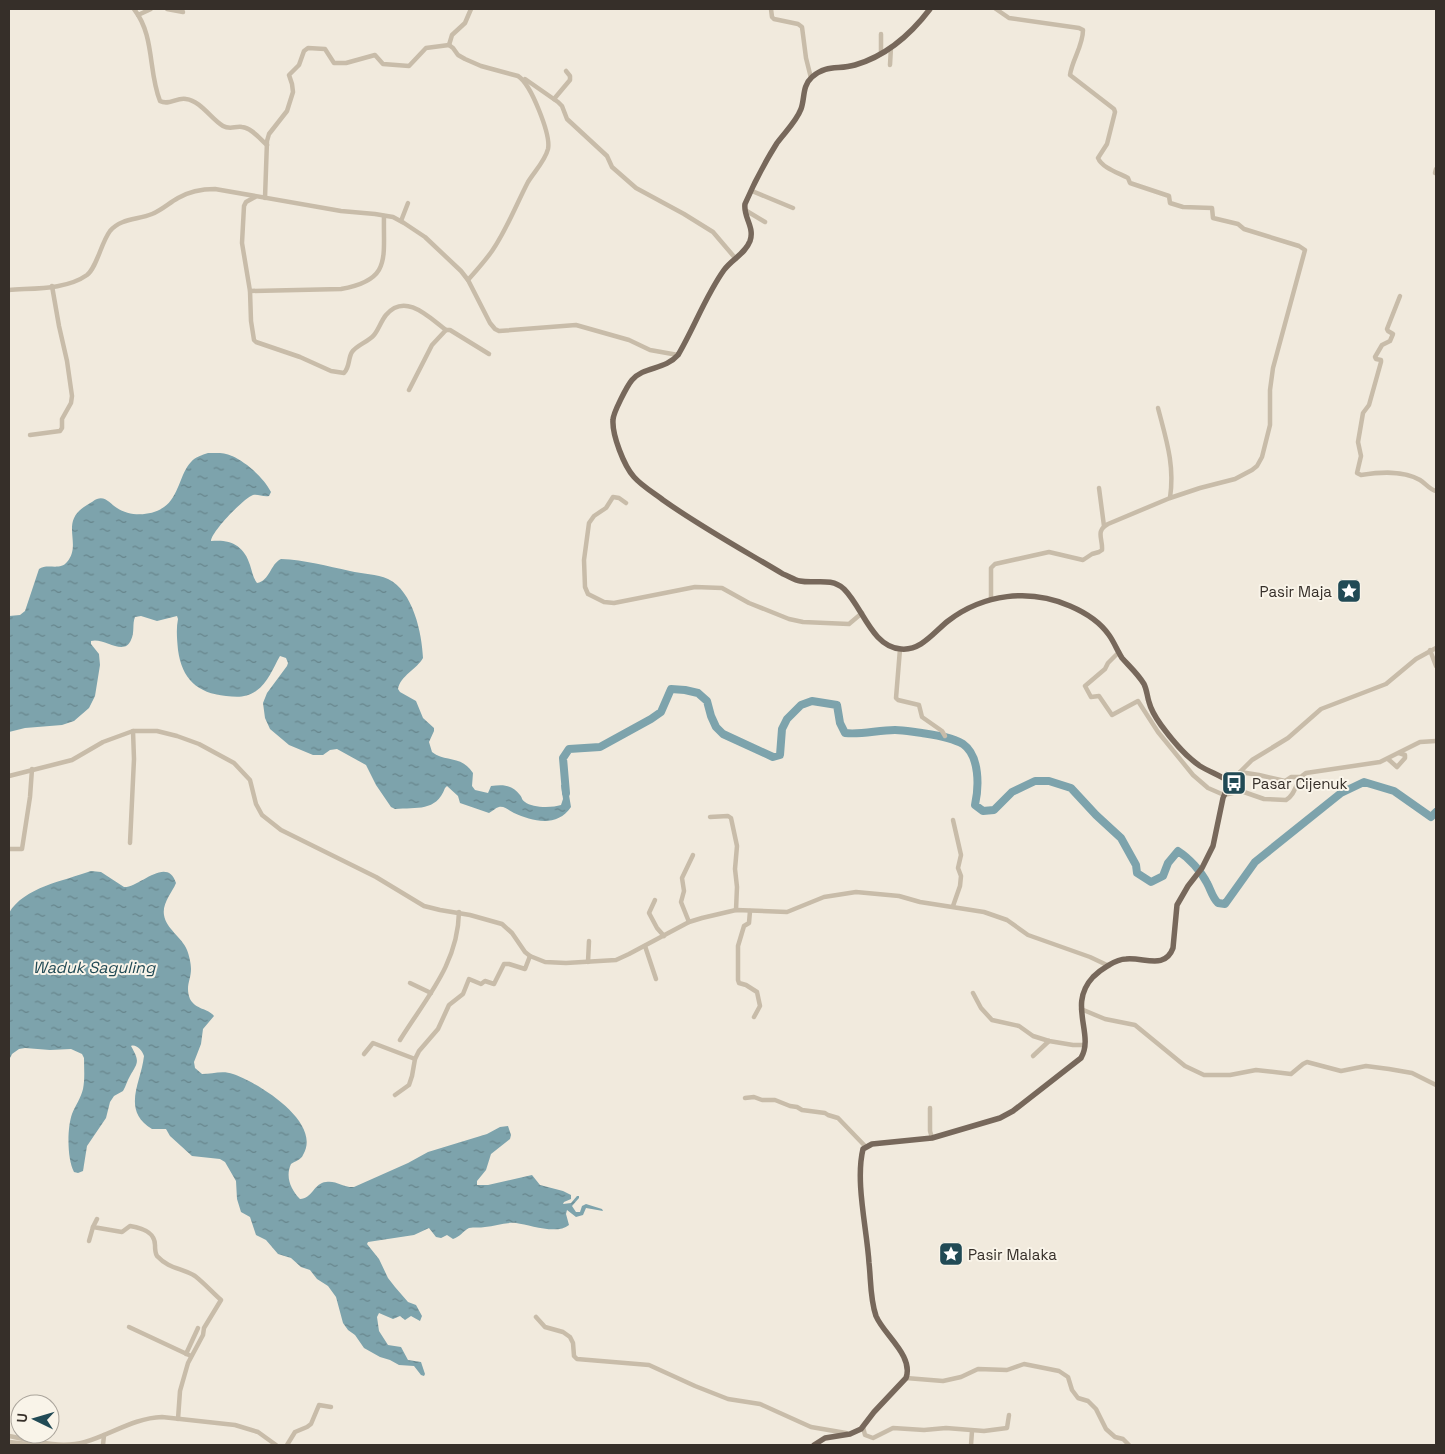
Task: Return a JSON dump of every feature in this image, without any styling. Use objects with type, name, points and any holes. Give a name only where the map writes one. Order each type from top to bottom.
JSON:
[{"type":"main road","points":[[814,1445],[825,1438],[850,1434],[861,1429],[906,1378],[908,1367],[905,1359],[883,1328],[874,1308],[861,1182],[862,1153],[866,1146],[932,1138],[987,1124],[1013,1111],[1078,1061],[1084,1052],[1082,996],[1099,972],[1122,959],[1158,962],[1169,956],[1173,948],[1177,905],[1188,886],[1202,868],[1216,837],[1224,795],[1230,782],[1200,766],[1185,754],[1160,724],[1150,706],[1144,684],[1115,656],[1110,636],[1102,626],[1071,606],[1038,598],[1005,596],[991,599],[964,611],[917,646],[900,649],[888,646],[881,641],[862,613],[838,584],[800,581],[783,574],[691,520],[632,475],[623,459],[617,442],[613,417],[632,379],[640,373],[670,363],[678,355],[724,270],[736,260],[747,246],[751,239],[751,228],[744,210],[776,144],[799,114],[805,88],[811,78],[832,67],[858,64],[881,53],[914,28],[930,9]]},
{"type":"street","points":[[134,9],[148,37],[154,79],[160,101],[166,103],[182,98],[189,99],[222,125],[229,128],[248,128],[267,145]]},
{"type":"street","points":[[138,15],[151,9]]},
{"type":"street","points":[[167,9],[183,12]]},
{"type":"street","points":[[449,45],[452,35],[465,23],[471,9]]},
{"type":"street","points":[[770,9],[773,18],[802,26],[806,58],[811,78]]},
{"type":"street","points":[[996,9],[1008,18],[1083,30],[1070,75],[1114,109],[1115,112],[1107,144],[1098,158],[1099,161],[1128,178],[1130,183],[1169,196],[1170,203],[1183,207],[1212,208],[1213,218],[1238,224],[1244,229],[1305,249],[1273,368],[1270,390],[1270,426],[1262,457],[1257,466],[1244,475],[1170,498],[1104,526]]},
{"type":"street","points":[[1003,15],[1007,9]]},
{"type":"street","points":[[881,34],[881,53]]},
{"type":"street","points":[[264,198],[269,134],[288,111],[293,92],[289,74],[299,65],[304,51],[308,48],[324,49],[334,63],[346,63],[374,55],[383,64],[409,66],[426,48],[449,45],[458,55],[465,59],[481,66],[526,79],[554,99],[562,106],[567,119],[607,156],[612,167],[636,188],[713,232],[736,260]]},
{"type":"street","points":[[890,65],[891,47]]},
{"type":"street","points":[[554,99],[570,79],[566,71]]},
{"type":"street","points":[[468,280],[502,234],[548,147],[548,139],[534,97],[523,78]]},
{"type":"street","points":[[9,290],[52,286],[71,282],[89,273],[103,243],[111,230],[116,226],[152,215],[186,194],[202,189],[215,189],[341,211],[384,216],[400,221],[425,237],[452,262],[468,280],[490,323],[499,331],[519,331],[538,327],[576,325],[629,340],[658,352],[678,355]]},
{"type":"street","points":[[752,191],[793,208]]},
{"type":"street","points":[[254,197],[246,202],[242,226],[242,251],[250,291],[251,321],[256,342],[300,357],[337,373],[345,372],[352,352],[371,338],[386,315],[397,307],[404,305],[414,307],[446,330],[450,330],[489,354]]},
{"type":"street","points":[[400,221],[408,203]]},
{"type":"street","points":[[744,210],[764,222]]},
{"type":"street","points":[[250,291],[341,289],[369,281],[380,270],[383,262],[384,216]]},
{"type":"street","points":[[30,435],[60,430],[62,428],[62,419],[72,400],[67,361],[52,286]]},
{"type":"street","points":[[1400,296],[1387,328],[1393,334],[1390,341],[1382,344],[1375,357],[1381,360],[1381,362],[1369,405],[1363,413],[1358,442],[1361,456],[1357,473],[1361,475],[1384,472],[1410,475],[1420,480],[1433,491],[1436,491]]},
{"type":"street","points":[[409,390],[432,345],[446,330]]},
{"type":"street","points":[[1158,408],[1172,461],[1173,476],[1170,498]]},
{"type":"street","points":[[991,599],[990,568],[993,564],[1049,552],[1082,560],[1102,550],[1100,533],[1104,526],[1099,488]]},
{"type":"street","points":[[626,503],[620,498],[612,498],[606,508],[594,516],[589,524],[584,560],[584,587],[588,594],[604,602],[633,601],[686,589],[709,587],[725,589],[749,603],[803,622],[849,624],[862,613]]},
{"type":"street","points":[[1230,782],[1252,760],[1288,738],[1321,709],[1386,684],[1416,659],[1436,648]]},
{"type":"street","points":[[900,649],[896,698],[919,705],[922,718],[942,731],[945,736]]},
{"type":"street","points":[[1430,650],[1436,666]]},
{"type":"street","points":[[1115,656],[1105,669],[1085,686],[1091,697],[1099,696],[1112,716],[1138,701],[1158,732],[1193,774],[1208,788],[1224,795],[1241,791],[1264,799],[1286,800],[1294,793],[1296,782],[1306,773],[1352,767],[1388,759],[1420,742],[1436,741]]},
{"type":"street","points":[[130,843],[134,759],[133,731]]},
{"type":"street","points":[[9,776],[72,760],[104,742],[133,731],[157,731],[178,736],[199,744],[234,763],[250,780],[256,804],[262,815],[274,826],[376,877],[420,904],[440,910],[459,912],[505,925],[520,947],[530,956],[545,962],[616,960],[689,922],[736,910],[787,912],[824,897],[856,892],[899,896],[920,902],[953,906],[1001,917],[1028,935],[1082,954],[1109,966]]},
{"type":"street","points":[[1388,759],[1397,767],[1405,758],[1405,755],[1399,753]]},
{"type":"street","points":[[9,849],[22,849],[32,769]]},
{"type":"street","points":[[1240,772],[1259,774],[1284,781],[1291,777],[1300,777]]},
{"type":"street","points":[[710,817],[728,816],[732,821],[737,846],[735,869],[737,888],[736,910]]},
{"type":"street","points":[[953,820],[961,855],[958,868],[961,876],[960,886],[953,906]]},
{"type":"street","points":[[689,922],[681,902],[684,891],[682,878],[694,855]]},
{"type":"street","points":[[655,900],[649,913],[664,936]]},
{"type":"street","points":[[750,911],[749,923],[744,926],[738,946],[738,980],[739,983],[746,985],[756,992],[760,1006],[754,1017]]},
{"type":"street","points":[[400,1040],[431,993],[452,955],[458,935],[459,912]]},
{"type":"street","points":[[588,962],[590,941]]},
{"type":"street","points":[[645,946],[656,979]]},
{"type":"street","points":[[395,1094],[409,1085],[415,1059],[428,1039],[438,1029],[448,1006],[463,994],[469,979],[481,984],[485,981],[494,984],[504,964],[524,969],[530,956]]},
{"type":"street","points":[[410,983],[431,993]]},
{"type":"street","points":[[973,993],[981,1008],[992,1020],[1019,1026],[1033,1036],[1050,1041],[1084,1045]]},
{"type":"street","points":[[1081,1009],[1105,1019],[1135,1025],[1185,1066],[1204,1075],[1230,1075],[1256,1070],[1288,1074],[1294,1073],[1307,1062],[1341,1071],[1366,1066],[1412,1073],[1436,1085]]},
{"type":"street","points":[[1033,1056],[1050,1041]]},
{"type":"street","points":[[364,1054],[372,1043],[415,1059]]},
{"type":"street","points":[[745,1098],[754,1097],[762,1100],[774,1100],[802,1110],[825,1113],[828,1116],[838,1118],[866,1146]]},
{"type":"street","points":[[930,1108],[930,1131],[932,1138]]},
{"type":"street","points":[[89,1240],[92,1227],[97,1218]]},
{"type":"street","points":[[92,1227],[122,1232],[130,1226],[152,1235],[155,1239],[156,1256],[172,1268],[179,1269],[195,1277],[221,1300],[204,1328],[204,1332],[188,1355]]},
{"type":"street","points":[[536,1317],[545,1327],[562,1332],[570,1337],[573,1343],[574,1356],[577,1359],[649,1365],[722,1397],[738,1402],[760,1404],[811,1427],[850,1434]]},
{"type":"street","points":[[178,1419],[180,1391],[196,1326],[204,1332]]},
{"type":"street","points":[[128,1327],[188,1355]]},
{"type":"street","points":[[906,1378],[943,1381],[962,1377],[978,1369],[1007,1370],[1024,1364],[1059,1371],[1068,1377],[1072,1390],[1078,1398],[1088,1401],[1096,1409],[1106,1429],[1129,1445]]},
{"type":"street","points":[[287,1445],[295,1432],[311,1424],[319,1405],[331,1407]]},
{"type":"street","points":[[863,1426],[864,1434],[873,1438],[893,1428],[924,1430],[946,1428],[972,1431],[1007,1428],[1009,1416]]},
{"type":"street","points":[[60,1443],[77,1443],[151,1418],[234,1425],[260,1433],[276,1445]]},
{"type":"street","points":[[971,1445],[972,1431]]},
{"type":"street","points":[[103,1445],[104,1435]]},
{"type":"water","points":[[208,453],[226,454],[249,466],[271,492],[269,496],[253,495],[249,497],[222,523],[211,541],[230,542],[240,548],[247,558],[257,583],[265,579],[277,561],[281,559],[379,576],[397,585],[410,603],[418,625],[423,658],[405,676],[398,689],[416,701],[423,718],[434,728],[429,742],[432,752],[463,763],[468,767],[473,773],[472,786],[475,790],[488,793],[491,786],[507,786],[514,789],[525,802],[532,805],[548,807],[561,805],[563,799],[561,785],[567,783],[571,807],[565,814],[559,818],[544,821],[529,818],[501,807],[489,813],[460,803],[458,796],[447,786],[441,796],[431,805],[395,809],[391,807],[376,785],[366,765],[337,749],[330,750],[323,755],[313,755],[289,745],[270,729],[265,718],[263,703],[267,693],[287,666],[286,658],[280,656],[264,684],[249,695],[230,696],[207,692],[193,683],[183,669],[178,650],[177,616],[157,621],[141,616],[135,617],[131,640],[124,647],[91,641],[91,644],[99,654],[100,665],[95,696],[89,708],[74,721],[62,725],[25,728],[9,732],[9,616],[20,615],[25,611],[39,569],[42,567],[61,566],[67,562],[73,547],[72,525],[78,512],[100,498],[128,513],[147,514],[159,510],[169,503],[173,497],[184,472],[191,462],[197,457]]},
{"type":"water","name":"Waduk Saguling","points":[[91,871],[101,872],[124,887],[160,872],[172,875],[176,883],[164,906],[165,920],[185,945],[188,954],[191,969],[188,987],[190,999],[195,1005],[214,1016],[203,1029],[201,1044],[194,1062],[195,1068],[202,1074],[225,1072],[244,1078],[271,1094],[296,1117],[304,1130],[307,1142],[302,1157],[291,1164],[289,1178],[294,1192],[300,1199],[307,1196],[322,1183],[333,1182],[354,1187],[428,1152],[487,1134],[500,1127],[508,1126],[511,1135],[510,1139],[491,1154],[486,1170],[477,1181],[477,1185],[488,1185],[532,1175],[540,1185],[571,1195],[571,1199],[563,1204],[571,1203],[579,1196],[572,1206],[576,1212],[580,1212],[582,1206],[586,1204],[603,1211],[586,1208],[583,1215],[576,1217],[567,1210],[566,1214],[569,1225],[558,1229],[508,1223],[469,1228],[453,1239],[447,1235],[441,1238],[436,1237],[429,1228],[414,1235],[368,1242],[367,1244],[379,1259],[388,1278],[408,1302],[416,1305],[422,1316],[420,1321],[411,1316],[405,1320],[400,1316],[393,1319],[379,1313],[377,1317],[379,1331],[388,1345],[401,1347],[408,1360],[421,1362],[424,1376],[414,1366],[399,1365],[364,1348],[343,1323],[336,1297],[328,1286],[317,1279],[310,1270],[301,1267],[291,1258],[278,1254],[266,1240],[256,1235],[250,1217],[241,1212],[237,1199],[236,1181],[225,1162],[220,1159],[192,1156],[170,1136],[166,1129],[152,1129],[143,1122],[137,1113],[135,1105],[135,1096],[144,1056],[137,1047],[131,1046],[137,1059],[135,1068],[123,1091],[114,1096],[110,1102],[106,1118],[87,1146],[83,1171],[74,1172],[68,1143],[69,1127],[72,1114],[83,1089],[84,1058],[82,1054],[71,1049],[25,1048],[19,1049],[12,1054],[9,1060],[9,913],[16,904],[34,891]]},
{"type":"waterway","points":[[566,793],[563,758],[569,749],[600,747],[651,719],[661,712],[671,689],[698,693],[707,701],[716,727],[723,734],[773,757],[780,755],[782,729],[787,719],[801,705],[812,701],[837,705],[840,723],[845,733],[898,730],[953,740],[963,744],[973,756],[977,772],[975,805],[983,811],[994,810],[1012,792],[1035,781],[1049,781],[1071,788],[1121,838],[1136,865],[1137,873],[1151,882],[1163,876],[1168,863],[1178,851],[1198,869],[1218,903],[1225,904],[1255,862],[1341,793],[1364,782],[1394,791],[1431,817],[1436,812]]},
{"type":"place","name":"Pasir Maja","points":[[1349,591]]},
{"type":"place","name":"Pasar Cijenuk","points":[[1234,783]]},
{"type":"place","name":"Pasir Malaka","points":[[951,1254]]}]
